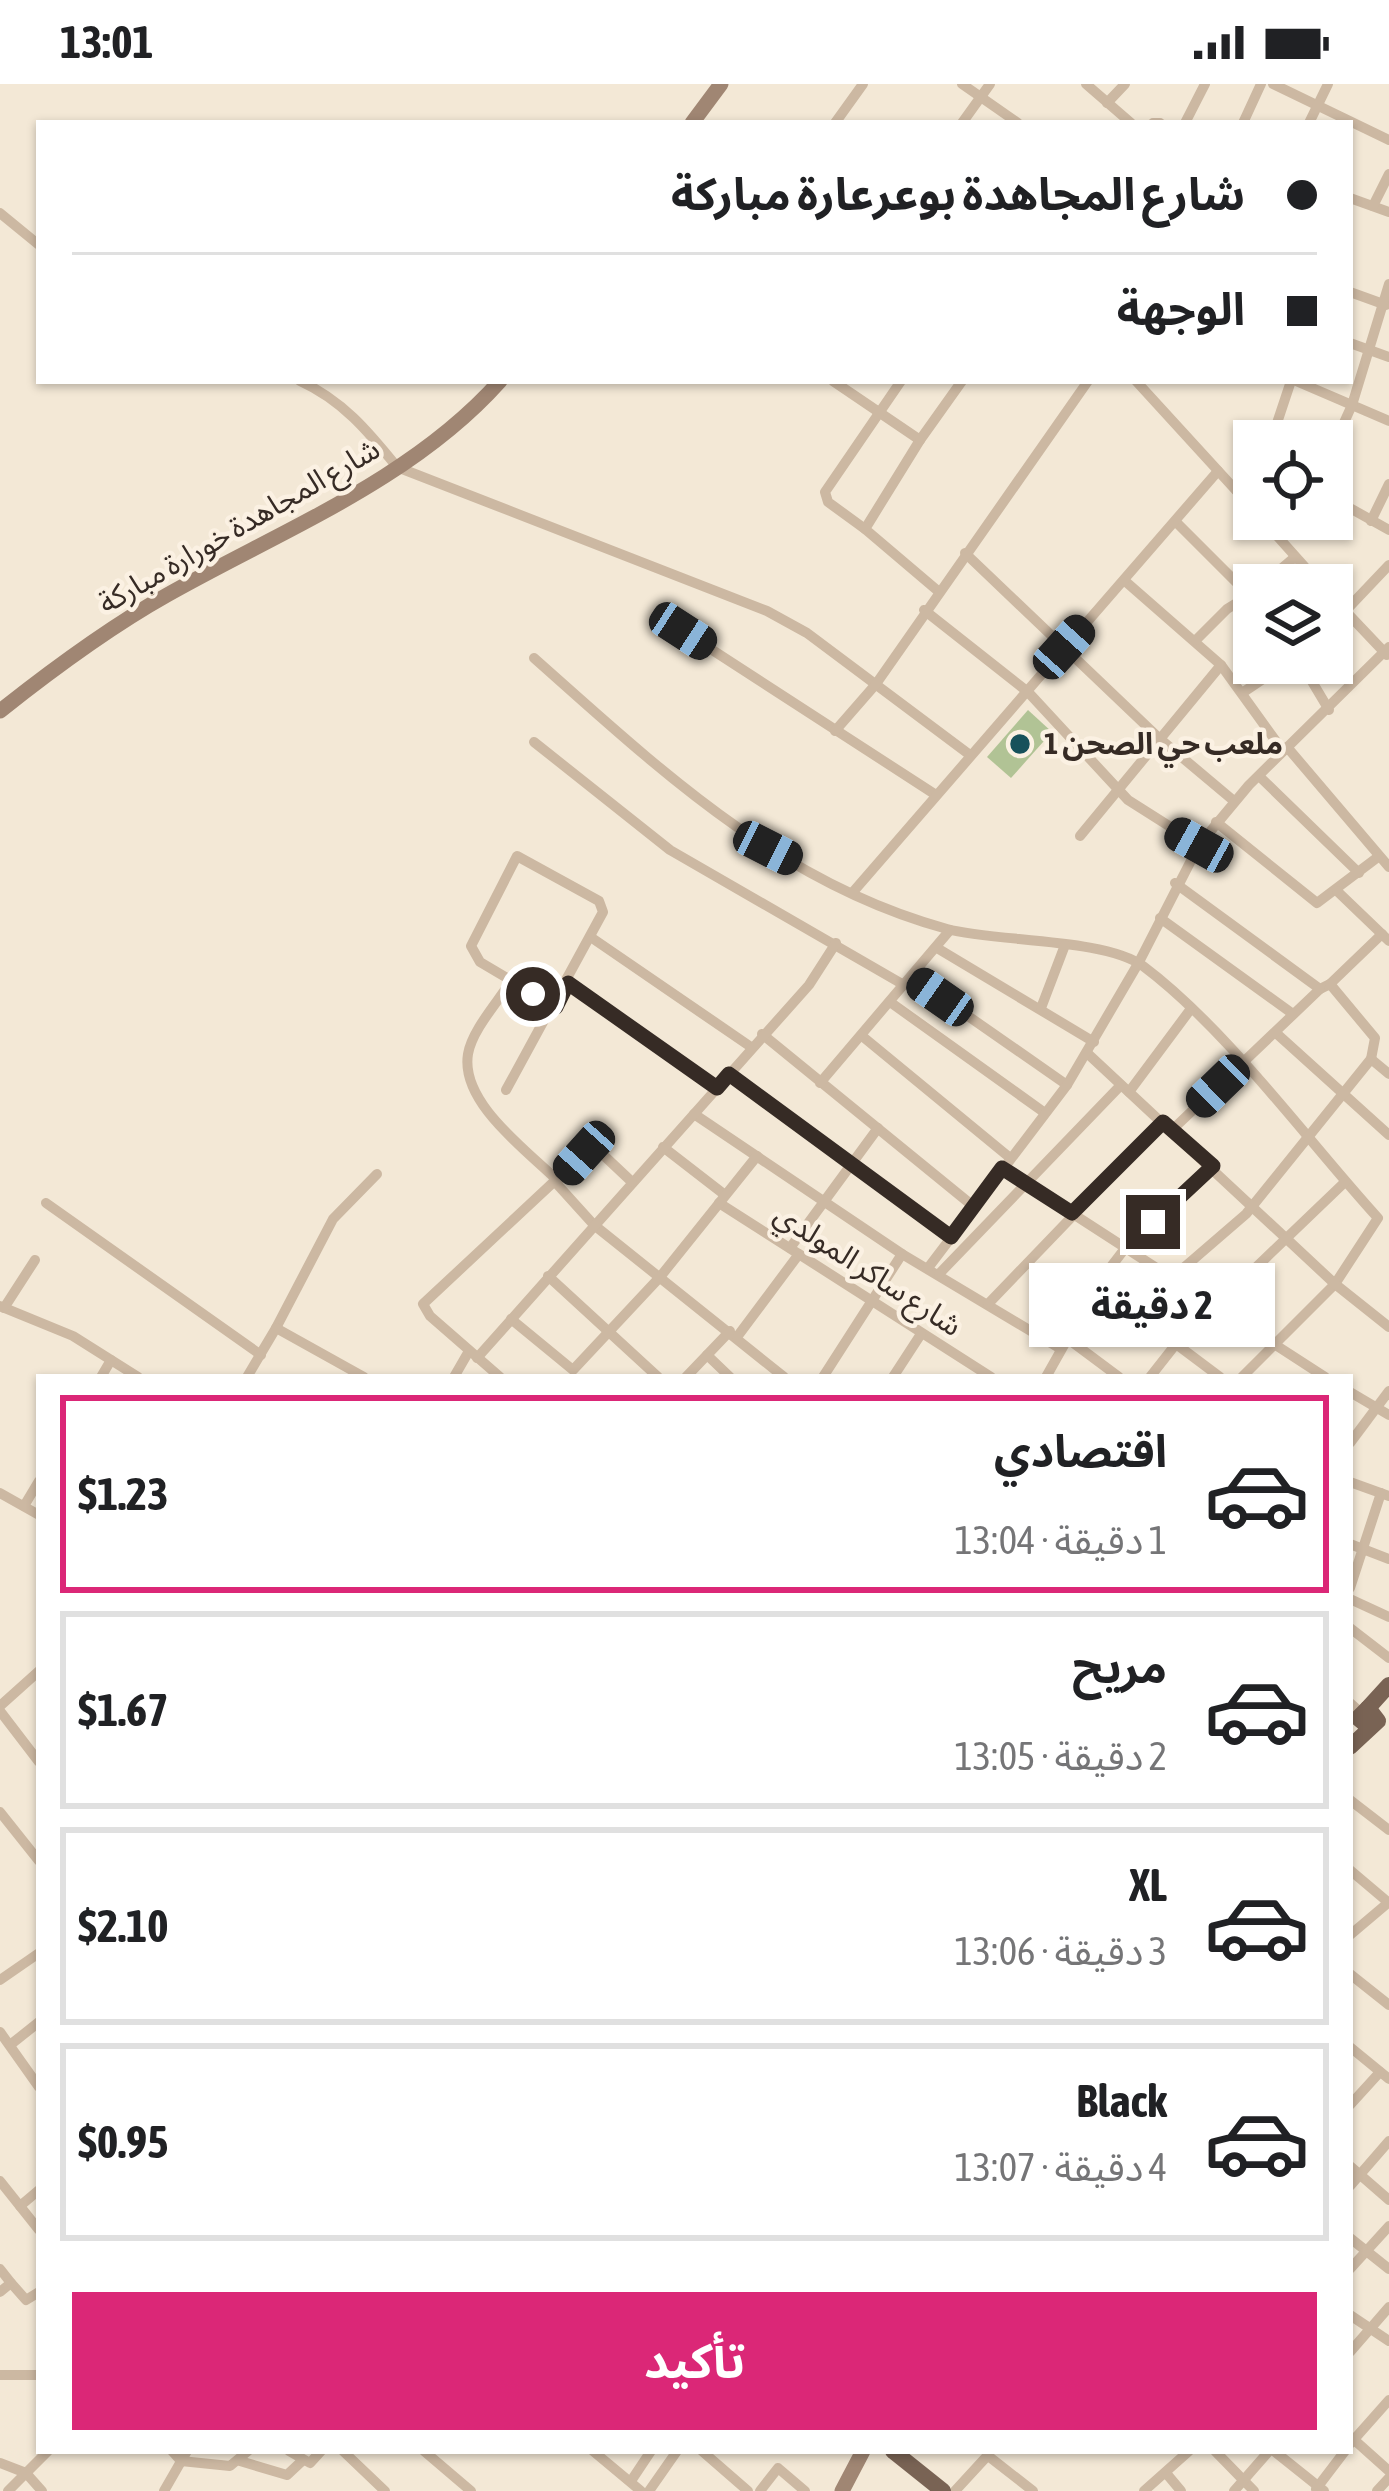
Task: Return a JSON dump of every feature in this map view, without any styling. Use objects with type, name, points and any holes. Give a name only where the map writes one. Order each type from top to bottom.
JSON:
[{"type":"main road","points":[[1369,1717],[1389,1684]]},
{"type":"main road","points":[[906,2455],[943,2491]]},
{"type":"street","points":[[694,120],[721,84]]},
{"type":"street","points":[[837,120],[863,84]]},
{"type":"street","points":[[962,84],[1014,120]]},
{"type":"street","points":[[964,120],[990,84]]},
{"type":"street","points":[[1086,84],[1127,120]]},
{"type":"street","points":[[1107,104],[1124,84]]},
{"type":"street","points":[[1187,120],[1205,84]]},
{"type":"street","points":[[1244,120],[1261,84]]},
{"type":"street","points":[[1273,84],[1347,120]]},
{"type":"street","points":[[1310,120],[1328,84]]},
{"type":"street","points":[[1353,123],[1389,140]]},
{"type":"street","points":[[1373,206],[1389,174]]},
{"type":"street","points":[[1353,199],[1389,212]]},
{"type":"street","points":[[0,213],[36,243]]},
{"type":"street","points":[[1345,420],[1389,284]]},
{"type":"street","points":[[1353,293],[1386,305]]},
{"type":"street","points":[[1353,344],[1389,357]]},
{"type":"street","points":[[306,384],[326,393],[362,424],[398,467],[767,611],[970,754]]},
{"type":"street","name":"شارع المجاهدة خورارة مباركة","points":[[0,711],[141,610],[398,467],[446,434],[497,384]]},
{"type":"street","points":[[838,384],[920,440]]},
{"type":"street","points":[[899,384],[825,492],[828,502],[938,591]]},
{"type":"street","points":[[865,529],[960,384]]},
{"type":"street","points":[[835,731],[875,684],[1086,384]]},
{"type":"street","points":[[1139,384],[1233,487]]},
{"type":"street","points":[[1279,420],[1292,384]]},
{"type":"street","points":[[1300,384],[1389,422]]},
{"type":"street","points":[[854,892],[1218,471]]},
{"type":"street","points":[[1371,520],[1389,484]]},
{"type":"street","points":[[1353,510],[1389,530]]},
{"type":"street","points":[[1176,522],[1233,577]]},
{"type":"street","points":[[1282,540],[1302,564]]},
{"type":"street","points":[[965,553],[1159,738],[1234,800]]},
{"type":"street","points":[[1287,564],[1295,557]]},
{"type":"street","points":[[1353,605],[1389,565]]},
{"type":"street","points":[[1125,581],[1221,665],[1285,749],[1389,866]]},
{"type":"street","points":[[1196,640],[1233,606]]},
{"type":"street","points":[[924,610],[1028,692],[1117,790],[1148,817],[1199,845]]},
{"type":"street","points":[[934,1271],[973,1205],[1067,1085],[1139,962],[1175,883],[1199,845],[1234,800],[1388,652],[1353,620]]},
{"type":"street","points":[[683,631],[936,795]]},
{"type":"street","points":[[534,658],[718,819],[854,892],[950,930],[1065,945],[1139,962],[1190,1010],[1378,1218],[1335,1284],[1245,1374]]},
{"type":"street","points":[[1080,836],[1221,665]]},
{"type":"street","points":[[1245,691],[1256,684]]},
{"type":"street","points":[[1314,684],[1329,710]]},
{"type":"street","points":[[533,742],[670,850],[908,981],[1067,1085]]},
{"type":"street","points":[[1259,776],[1360,873]]},
{"type":"street","points":[[1216,822],[1317,903],[1378,857]]},
{"type":"street","points":[[506,1090],[556,1007],[603,912],[598,901],[517,856],[471,946],[480,962],[556,1007]]},
{"type":"street","points":[[1175,883],[1325,986],[1375,1038]]},
{"type":"street","points":[[988,1304],[1072,1213],[1386,937],[1337,891]]},
{"type":"street","points":[[1160,918],[1293,1014]]},
{"type":"street","points":[[820,1083],[950,930]]},
{"type":"street","points":[[592,938],[752,1047]]},
{"type":"street","points":[[457,1374],[809,986],[836,943]]},
{"type":"street","points":[[1041,1008],[1065,945]]},
{"type":"street","points":[[937,948],[1041,1008],[1090,1047],[1125,1089],[1335,1284],[1389,1327]]},
{"type":"street","points":[[511,981],[471,1045],[469,1073],[485,1106],[594,1225],[781,1374]]},
{"type":"street","points":[[568,983],[717,1088]]},
{"type":"street","points":[[890,1002],[1045,1113]]},
{"type":"street","points":[[934,1271],[1125,1089],[1190,1010]]},
{"type":"street","points":[[1173,1277],[1254,1205],[1309,1142],[1371,1059],[1375,1038],[1389,1029]]},
{"type":"street","points":[[1276,1033],[1389,1135]]},
{"type":"street","points":[[762,1034],[973,1205]]},
{"type":"street","points":[[862,1036],[1026,1182],[1123,1250],[1173,1277],[1320,1374]]},
{"type":"street","points":[[1371,1059],[1389,1074]]},
{"type":"street","points":[[729,1074],[951,1237]]},
{"type":"street","points":[[694,1114],[902,1254],[1114,1374]]},
{"type":"street","points":[[689,1374],[734,1334],[795,1251],[823,1200],[878,1128]]},
{"type":"street","points":[[496,1374],[423,1304],[452,1272],[593,1148],[632,1182]]},
{"type":"street","name":"شارع ساكر المولدي","points":[[663,1148],[722,1199],[795,1251],[986,1374]]},
{"type":"street","points":[[511,1319],[570,1371],[660,1276],[757,1156]]},
{"type":"street","points":[[1048,1374],[1123,1250],[1213,1166]]},
{"type":"street","points":[[251,1374],[333,1220],[377,1174]]},
{"type":"street","points":[[1152,1374],[1176,1344],[1345,1182]]},
{"type":"street","points":[[46,1203],[261,1354]]},
{"type":"street","points":[[825,1374],[902,1254]]},
{"type":"street","points":[[35,1260],[2,1307],[73,1336],[133,1374]]},
{"type":"street","points":[[548,1276],[655,1374]]},
{"type":"street","points":[[276,1328],[359,1374]]},
{"type":"street","points":[[895,1374],[922,1334]]},
{"type":"street","points":[[1176,1344],[1216,1374]]},
{"type":"street","points":[[707,1355],[727,1374]]},
{"type":"street","points":[[103,1374],[111,1360]]},
{"type":"street","points":[[1353,1440],[1383,1412],[1389,1391]]},
{"type":"street","points":[[1353,1394],[1383,1412]]},
{"type":"street","points":[[1353,1483],[1385,1495],[1353,1579]]},
{"type":"street","points":[[24,1506],[36,1485]]},
{"type":"street","points":[[0,1492],[36,1513]]},
{"type":"street","points":[[1353,1545],[1389,1558]]},
{"type":"street","points":[[1353,1601],[1389,1617]]},
{"type":"street","points":[[1353,1630],[1389,1658]]},
{"type":"street","points":[[36,1674],[0,1708],[36,1758]]},
{"type":"street","points":[[1353,1802],[1389,1830]]},
{"type":"street","points":[[0,1812],[36,1858]]},
{"type":"street","points":[[1353,1872],[1389,1902],[1353,1932]]},
{"type":"street","points":[[0,1980],[36,1955]]},
{"type":"street","points":[[1353,1976],[1389,2005]]},
{"type":"street","points":[[1376,1995],[1389,1981]]},
{"type":"street","points":[[10,2045],[36,2024]]},
{"type":"street","points":[[0,2032],[36,2083]]},
{"type":"street","points":[[1353,2049],[1385,2076],[1353,2103]]},
{"type":"street","points":[[1389,2141],[1355,2170],[1389,2200]]},
{"type":"street","points":[[0,2182],[36,2226]]},
{"type":"street","points":[[20,2206],[36,2193]]},
{"type":"street","points":[[1353,2266],[1389,2226]]},
{"type":"street","points":[[1353,2241],[1389,2269]]},
{"type":"street","points":[[0,2269],[26,2300],[36,2294]]},
{"type":"street","points":[[0,2292],[11,2283]]},
{"type":"street","points":[[1353,2349],[1389,2307]]},
{"type":"street","points":[[1353,2317],[1389,2341]]},
{"type":"street","points":[[0,2374],[36,2375]]},
{"type":"street","points":[[1353,2440],[1389,2400]]},
{"type":"street","points":[[1353,2445],[1389,2474],[1377,2491]]},
{"type":"street","points":[[8,2491],[45,2454]]},
{"type":"street","points":[[164,2491],[180,2454],[230,2466],[244,2456],[287,2475],[302,2461]]},
{"type":"street","points":[[293,2454],[310,2463],[318,2454]]},
{"type":"street","points":[[346,2454],[385,2491]]},
{"type":"street","points":[[428,2454],[471,2491]]},
{"type":"street","points":[[597,2454],[645,2491],[674,2454]]},
{"type":"street","points":[[631,2481],[649,2454]]},
{"type":"street","points":[[705,2454],[748,2491]]},
{"type":"street","points":[[842,2491],[856,2454]]},
{"type":"street","points":[[956,2491],[988,2454]]},
{"type":"street","points":[[990,2454],[1033,2491]]},
{"type":"street","points":[[1144,2491],[1186,2454]]},
{"type":"street","points":[[1218,2454],[1250,2486]]},
{"type":"street","points":[[1234,2491],[1250,2486],[1269,2454]]},
{"type":"street","points":[[1275,2454],[1318,2490],[1343,2454]]},
{"type":"street","points":[[0,2464],[26,2473],[42,2491]]},
{"type":"street","points":[[760,2491],[778,2468],[805,2491]]},
{"type":"street","points":[[1166,2473],[1181,2491]]},
{"type":"green space","name":"ملعب حي الصحن 1","points":[[1028,710],[1052,732],[1011,778],[987,757]]},
{"type":"place","name":"ملعب حي الصحن 1","points":[[1020,744]]},
{"type":"route","points":[[533,994],[556,1007],[568,983],[717,1088],[729,1074],[951,1237],[1002,1168],[1072,1213],[1163,1122],[1213,1166],[1153,1222]]}]
